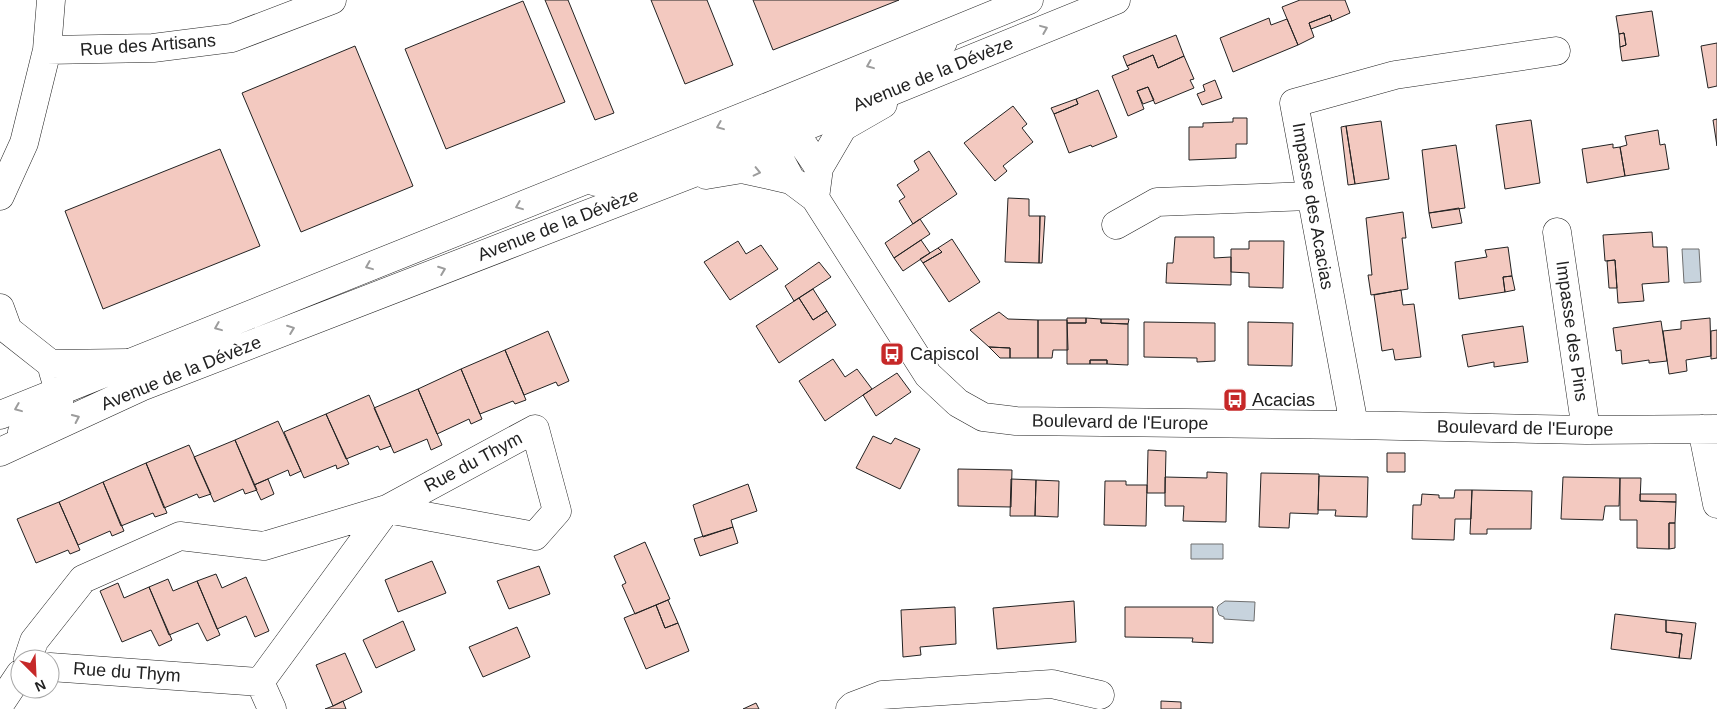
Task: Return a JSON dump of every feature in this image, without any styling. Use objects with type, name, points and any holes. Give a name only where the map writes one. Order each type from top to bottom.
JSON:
[{"type":"street","points":[[1,197],[24,143],[47,50],[50,0]]},
{"type":"street","name":"Rue des Artisans","points":[[47,50],[153,48],[232,38],[332,0]]},
{"type":"street","name":"Avenue de la Dévèze","points":[[0,415],[775,104],[1028,0]]},
{"type":"street","name":"Avenue de la Dévèze","points":[[0,452],[141,387],[675,180],[780,132],[1116,0]]},
{"type":"street","points":[[565,188],[661,171],[780,132],[894,75],[974,22]]},
{"type":"street","name":"Impasse des Acacias","points":[[1354,425],[1294,103],[1395,75],[1556,51]]},
{"type":"street","points":[[815,198],[819,168],[843,127],[950,66]]},
{"type":"street","points":[[780,132],[819,168]]},
{"type":"street","name":"Boulevard de l'Europe","points":[[780,132],[791,180]]},
{"type":"street","name":"Boulevard de l'Europe","points":[[675,180],[742,169],[791,180],[815,198],[928,375],[958,403],[983,417],[1016,421],[1586,430],[1709,429]]},
{"type":"street","points":[[1116,225],[1157,202],[1310,196]]},
{"type":"street","name":"Impasse des Pins","points":[[1557,232],[1586,430]]},
{"type":"street","points":[[0,441],[46,422],[59,404],[59,391],[51,364],[3,323]]},
{"type":"street","points":[[51,364],[128,363]]},
{"type":"street","name":"Rue du Thym","points":[[60,668],[260,682],[387,509],[535,429],[558,511],[535,536],[387,509]]},
{"type":"street","points":[[1709,429],[1717,504]]},
{"type":"street","points":[[31,649],[34,641],[83,578],[180,536],[264,546],[387,509]]},
{"type":"street","points":[[260,682],[272,709]]},
{"type":"street","points":[[850,709],[853,706],[882,695],[1052,684],[1100,695]]},
{"type":"street","points":[[0,704],[10,689]]},
{"type":"shaded area","points":[[1682,249],[1699,249],[1701,282],[1684,283]]},
{"type":"shaded area","points":[[1191,544],[1223,544],[1223,559],[1191,559]]},
{"type":"shaded area","points":[[1225,601],[1255,602],[1254,621],[1224,619],[1224,617],[1219,615],[1217,609]]},
{"type":"building","points":[[545,0],[568,0],[614,113],[595,120]]},
{"type":"building","points":[[651,0],[707,0],[733,65],[685,84]]},
{"type":"building","points":[[753,0],[899,0],[773,50]]},
{"type":"building","points":[[1300,0],[1345,0],[1350,13],[1332,21],[1330,15],[1309,23],[1314,37],[1298,45],[1282,7]]},
{"type":"building","points":[[523,1],[565,102],[446,149],[405,49]]},
{"type":"building","points":[[1652,11],[1659,56],[1622,61],[1620,47],[1626,45],[1624,33],[1619,34],[1616,16]]},
{"type":"building","points":[[1330,15],[1332,21],[1311,29],[1309,23]]},
{"type":"building","points":[[1269,18],[1271,25],[1287,19],[1298,45],[1233,72],[1220,38]]},
{"type":"building","points":[[1624,33],[1626,45],[1620,47],[1619,34]]},
{"type":"building","points":[[1176,35],[1184,56],[1158,68],[1153,55],[1127,66],[1123,56]]},
{"type":"building","points":[[1717,43],[1717,86],[1708,88],[1701,46]]},
{"type":"building","points":[[355,46],[413,186],[301,232],[242,93]]},
{"type":"building","points":[[1153,55],[1158,68],[1184,56],[1194,79],[1190,80],[1194,88],[1155,104],[1148,87],[1137,91],[1144,109],[1128,116],[1112,76],[1129,69],[1127,66]]},
{"type":"building","points":[[1215,80],[1222,98],[1202,105],[1197,94],[1205,91],[1203,85]]},
{"type":"building","points":[[1148,87],[1154,100],[1143,104],[1137,91]]},
{"type":"building","points":[[1098,90],[1117,137],[1092,147],[1091,145],[1069,153],[1054,114],[1078,104],[1076,99]]},
{"type":"building","points":[[1076,99],[1078,104],[1054,114],[1051,108]]},
{"type":"building","points":[[1013,106],[1027,124],[1022,128],[1033,142],[1003,166],[1007,171],[995,181],[964,143]]},
{"type":"building","points":[[1233,118],[1247,118],[1247,144],[1236,144],[1236,158],[1189,160],[1189,127],[1203,127],[1203,123],[1233,122]]},
{"type":"building","points":[[1717,119],[1717,146],[1713,120]]},
{"type":"building","points":[[1531,120],[1540,183],[1505,189],[1496,125]]},
{"type":"building","points":[[1381,121],[1389,179],[1355,184],[1346,126]]},
{"type":"building","points":[[1346,126],[1355,184],[1348,185],[1341,127]]},
{"type":"building","points":[[1658,130],[1660,145],[1665,144],[1669,169],[1625,176],[1620,147],[1627,145],[1625,136]]},
{"type":"building","points":[[1613,144],[1613,148],[1620,147],[1625,176],[1587,183],[1582,149]]},
{"type":"building","points":[[1456,145],[1465,208],[1429,213],[1422,150]]},
{"type":"building","points":[[220,149],[260,246],[103,309],[65,211]]},
{"type":"building","points":[[929,151],[957,194],[913,224],[899,201],[905,197],[897,185],[919,170],[914,161]]},
{"type":"building","points":[[1008,198],[1029,199],[1029,216],[1040,216],[1039,263],[1005,262]]},
{"type":"building","points":[[1459,208],[1462,223],[1432,228],[1429,213]]},
{"type":"building","points":[[1403,212],[1406,238],[1402,238],[1408,289],[1371,295],[1368,275],[1372,275],[1366,218]]},
{"type":"building","points":[[1040,216],[1045,216],[1042,263],[1039,263]]},
{"type":"building","points":[[920,219],[930,234],[894,258],[885,243]]},
{"type":"building","points":[[1652,232],[1653,247],[1667,247],[1669,282],[1642,284],[1644,301],[1618,303],[1615,260],[1605,261],[1603,235]]},
{"type":"building","points":[[1175,237],[1214,237],[1214,258],[1231,257],[1231,285],[1166,283],[1167,263],[1173,263]]},
{"type":"building","points":[[952,239],[980,282],[949,302],[923,263],[942,252],[938,248]]},
{"type":"building","points":[[921,240],[930,253],[903,271],[894,258]]},
{"type":"building","points":[[738,241],[746,254],[761,245],[778,269],[730,300],[704,262]]},
{"type":"building","points":[[1249,241],[1284,241],[1283,288],[1249,287],[1249,273],[1231,272],[1231,249],[1249,249]]},
{"type":"building","points":[[1508,247],[1512,276],[1503,277],[1505,292],[1459,299],[1455,262],[1487,257],[1485,250]]},
{"type":"building","points":[[938,248],[942,252],[923,263],[920,259]]},
{"type":"building","points":[[1615,260],[1617,288],[1609,288],[1607,261]]},
{"type":"building","points":[[819,262],[831,277],[794,301],[785,286]]},
{"type":"building","points":[[1512,276],[1515,290],[1505,292],[1503,277]]},
{"type":"building","points":[[813,289],[827,311],[813,320],[799,298]]},
{"type":"building","points":[[1401,290],[1403,305],[1414,304],[1421,357],[1395,360],[1393,349],[1382,351],[1374,295]]},
{"type":"building","points":[[799,298],[813,320],[827,311],[836,325],[779,363],[756,326]]},
{"type":"building","points":[[999,312],[1008,319],[1038,320],[1038,358],[1010,358],[1010,348],[989,347],[970,330]]},
{"type":"building","points":[[1067,318],[1086,318],[1086,323],[1067,323]]},
{"type":"building","points":[[1086,318],[1101,319],[1101,323],[1128,324],[1128,365],[1107,364],[1107,360],[1090,360],[1090,364],[1067,364],[1067,323],[1086,323]]},
{"type":"building","points":[[1710,318],[1711,356],[1686,360],[1687,371],[1669,374],[1663,331],[1681,329],[1681,321]]},
{"type":"building","points":[[1101,319],[1129,319],[1128,324],[1101,323]]},
{"type":"building","points":[[1038,320],[1067,320],[1068,350],[1053,350],[1052,358],[1038,358]]},
{"type":"building","points":[[1661,321],[1667,361],[1649,363],[1649,360],[1622,364],[1621,350],[1616,351],[1613,328]]},
{"type":"building","points":[[1144,322],[1215,323],[1215,361],[1197,362],[1197,358],[1144,357]]},
{"type":"building","points":[[1248,322],[1293,323],[1292,366],[1248,365]]},
{"type":"building","points":[[1523,326],[1528,362],[1494,367],[1494,362],[1468,367],[1462,335]]},
{"type":"building","points":[[1717,330],[1717,358],[1711,359],[1711,331]]},
{"type":"building","points":[[548,331],[569,381],[558,386],[556,382],[524,395],[505,350]]},
{"type":"building","points":[[989,347],[1010,348],[1010,358],[1000,358]]},
{"type":"building","points":[[505,350],[526,400],[515,404],[513,401],[480,414],[461,369]]},
{"type":"building","points":[[833,359],[845,377],[857,369],[872,389],[825,421],[799,381]]},
{"type":"building","points":[[1090,360],[1107,360],[1107,364],[1090,364]]},
{"type":"building","points":[[461,369],[482,419],[471,424],[469,419],[437,434],[418,389]]},
{"type":"building","points":[[897,373],[911,392],[876,416],[863,395]]},
{"type":"building","points":[[418,389],[442,445],[431,450],[427,439],[394,453],[374,408]]},
{"type":"building","points":[[369,395],[391,446],[380,450],[378,446],[346,459],[326,414]]},
{"type":"building","points":[[326,414],[349,464],[337,469],[336,465],[304,478],[284,432]]},
{"type":"building","points":[[278,421],[301,471],[290,476],[288,470],[254,485],[235,440]]},
{"type":"building","points":[[873,436],[891,444],[895,438],[920,449],[900,489],[856,468]]},
{"type":"building","points":[[235,440],[257,490],[245,494],[243,489],[214,502],[194,457]]},
{"type":"building","points":[[189,445],[211,494],[199,498],[197,494],[164,508],[146,463]]},
{"type":"building","points":[[1148,450],[1166,451],[1165,493],[1147,493]]},
{"type":"building","points":[[1387,453],[1405,453],[1405,472],[1387,472]]},
{"type":"building","points":[[146,463],[167,513],[155,517],[153,513],[121,526],[103,482]]},
{"type":"building","points":[[958,469],[1012,470],[1011,507],[958,506]]},
{"type":"building","points":[[1207,472],[1227,473],[1226,522],[1183,521],[1184,506],[1165,506],[1165,477],[1207,478]]},
{"type":"building","points":[[1261,473],[1319,474],[1318,514],[1290,513],[1289,528],[1259,527]]},
{"type":"building","points":[[1319,476],[1368,477],[1367,517],[1335,516],[1336,510],[1318,510]]},
{"type":"building","points":[[1563,477],[1620,478],[1619,506],[1605,506],[1603,520],[1561,519]]},
{"type":"building","points":[[1620,478],[1641,478],[1640,501],[1676,502],[1675,523],[1669,523],[1669,549],[1637,548],[1637,520],[1620,520]]},
{"type":"building","points":[[268,479],[274,494],[261,500],[254,485]]},
{"type":"building","points":[[1011,479],[1036,480],[1035,516],[1010,516]]},
{"type":"building","points":[[1036,480],[1059,481],[1058,517],[1035,516]]},
{"type":"building","points":[[1105,481],[1126,481],[1126,485],[1147,485],[1146,526],[1104,525]]},
{"type":"building","points":[[103,482],[124,531],[112,536],[110,531],[78,545],[59,502]]},
{"type":"building","points":[[748,484],[757,511],[731,520],[733,527],[703,537],[693,505]]},
{"type":"building","points":[[1455,490],[1472,490],[1471,519],[1455,519],[1454,540],[1412,539],[1413,505],[1421,505],[1422,494],[1439,495],[1439,498],[1454,498]]},
{"type":"building","points":[[1472,490],[1532,491],[1531,529],[1487,529],[1487,534],[1470,534]]},
{"type":"building","points":[[1640,494],[1676,494],[1676,502],[1640,501]]},
{"type":"building","points":[[59,502],[80,550],[70,554],[68,550],[36,563],[17,519]]},
{"type":"building","points":[[1669,523],[1675,523],[1675,548],[1669,549]]},
{"type":"building","points":[[733,527],[738,543],[700,556],[694,539]]},
{"type":"building","points":[[645,542],[670,599],[635,614],[622,585],[626,583],[614,556]]},
{"type":"building","points":[[432,561],[446,593],[398,612],[385,580]]},
{"type":"building","points":[[539,566],[550,594],[509,609],[497,581]]},
{"type":"building","points":[[216,574],[222,588],[246,577],[269,631],[255,637],[246,616],[217,629],[197,581]]},
{"type":"building","points":[[168,579],[173,591],[197,581],[220,635],[207,641],[198,623],[169,635],[149,587]]},
{"type":"building","points":[[118,583],[124,598],[149,587],[172,640],[159,646],[151,630],[122,642],[100,591]]},
{"type":"building","points":[[668,600],[678,623],[665,628],[656,605]]},
{"type":"building","points":[[1074,601],[1076,642],[997,649],[993,608]]},
{"type":"building","points":[[656,605],[665,628],[678,623],[689,651],[646,669],[624,618]]},
{"type":"building","points":[[955,607],[956,644],[920,647],[921,655],[903,657],[901,610]]},
{"type":"building","points":[[1125,607],[1213,607],[1213,643],[1192,642],[1193,638],[1125,637]]},
{"type":"building","points":[[1615,614],[1666,620],[1666,632],[1682,634],[1679,658],[1611,649]]},
{"type":"building","points":[[1666,620],[1696,623],[1691,659],[1679,658],[1682,634],[1666,632]]},
{"type":"building","points":[[403,621],[415,650],[376,668],[363,640]]},
{"type":"building","points":[[517,627],[530,657],[483,677],[469,647]]},
{"type":"building","points":[[345,653],[362,692],[333,706],[316,665]]},
{"type":"building","points":[[343,701],[346,709],[325,709],[333,706]]},
{"type":"building","points":[[1161,701],[1181,702],[1181,709],[1161,709]]},
{"type":"building","points":[[756,703],[759,709],[743,709]]},
{"type":"place","name":"Capiscol","points":[[892,354]]},
{"type":"place","name":"Acacias","points":[[1235,400]]}]
